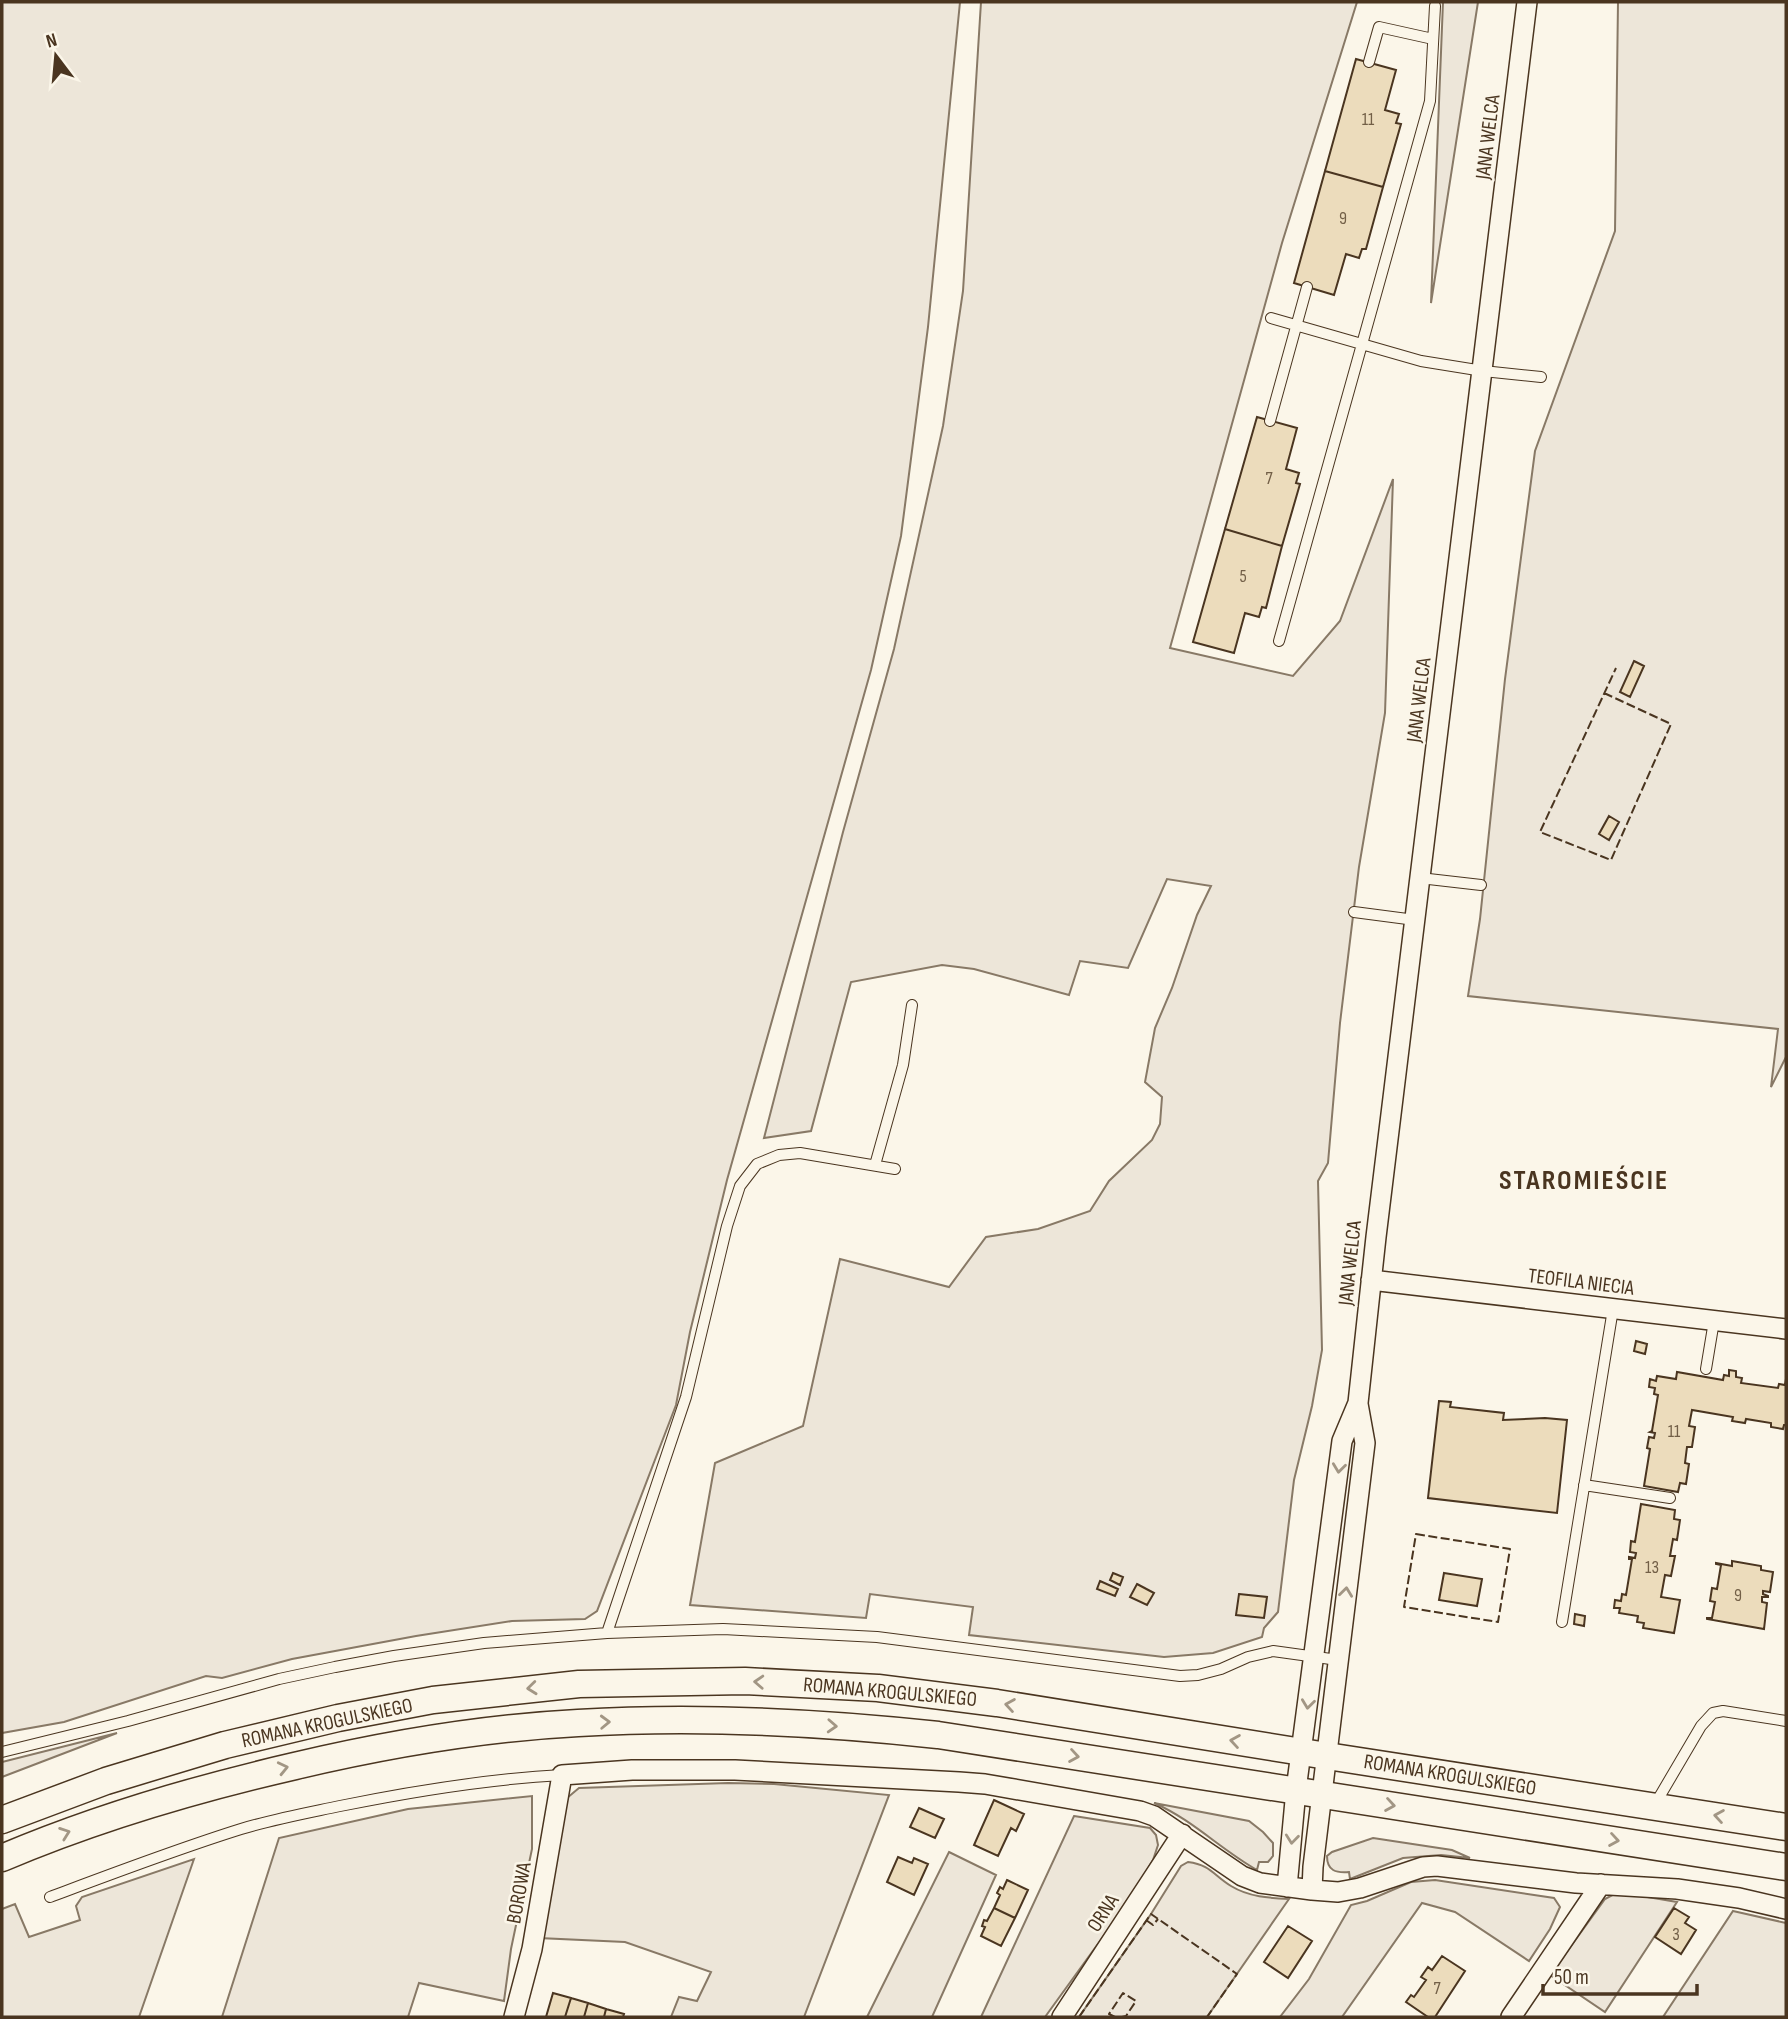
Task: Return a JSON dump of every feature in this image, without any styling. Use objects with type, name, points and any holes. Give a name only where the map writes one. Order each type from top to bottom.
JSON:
[{"type":"main road","name":"ROMANA KROGULSKIEGO","points":[[2,1821],[106,1781],[225,1745],[338,1718],[433,1700],[579,1684],[745,1681],[878,1688],[997,1703],[1786,1827]]},
{"type":"main road","name":"ROMANA KROGULSKIEGO","points":[[2,1858],[117,1814],[246,1777],[346,1754],[438,1738],[576,1723],[659,1720],[747,1721],[877,1729],[993,1743],[1786,1867]]},
{"type":"street","name":"JANA WELCA","points":[[1315,1754],[1338,1660],[1364,1443],[1358,1403],[1371,1280],[1527,2]]},
{"type":"street","name":"TEOFILA NIECIA","points":[[1371,1280],[1786,1329]]},
{"type":"street","name":"JANA WELCA","points":[[1315,1754],[1314,1656],[1342,1441],[1358,1403]]},
{"type":"street","points":[[1287,1887],[1315,1754]]},
{"type":"street","points":[[562,1775],[632,1770],[736,1770],[985,1784],[1140,1811],[1154,1816],[1242,1876],[1260,1883],[1338,1892],[1360,1888],[1423,1867],[1437,1866],[1576,1883],[1677,1889],[1739,1898],[1786,1909]]},
{"type":"street","name":"BOROWA","points":[[514,2017],[532,1949],[562,1775]]},
{"type":"street","points":[[1309,1792],[1312,1891]]},
{"type":"street","name":"ORNA","points":[[1062,2017],[1182,1834]]},
{"type":"street","points":[[1511,2017],[1601,1884]]},
{"type":"lane","points":[[1279,641],[1430,101],[1435,6]]},
{"type":"lane","points":[[1369,62],[1379,27],[1433,39]]},
{"type":"lane","points":[[1270,421],[1307,287]]},
{"type":"lane","points":[[1271,318],[1421,361],[1483,372],[1541,377]]},
{"type":"lane","points":[[1420,878],[1481,885]]},
{"type":"lane","points":[[1354,912],[1415,920]]},
{"type":"lane","points":[[876,1165],[903,1065],[912,1005]]},
{"type":"lane","points":[[607,1633],[686,1397],[727,1226],[740,1186],[757,1164],[779,1155],[800,1153],[895,1169]]},
{"type":"lane","points":[[1562,1622],[1613,1309]]},
{"type":"lane","points":[[1706,1369],[1714,1321]]},
{"type":"lane","points":[[1584,1485],[1670,1498]]},
{"type":"lane","points":[[2,1752],[128,1721],[279,1679],[335,1667],[484,1643],[607,1633],[723,1629],[877,1637],[1180,1675],[1198,1675],[1273,1651],[1338,1660]]},
{"type":"lane","points":[[1653,1806],[1700,1726],[1713,1713],[1723,1711],[1786,1721]]},
{"type":"lane","points":[[50,1897],[174,1850],[245,1828],[311,1812],[449,1786],[562,1775]]},
{"type":"shaded area","points":[[2,2],[960,2],[928,327],[901,536],[871,670],[727,1180],[690,1332],[676,1405],[597,1611],[585,1619],[512,1621],[292,1659],[222,1678],[206,1676],[64,1722],[2,1733]]},
{"type":"shaded area","points":[[981,2],[1357,2],[1282,243],[1170,648],[1293,676],[1340,621],[1393,479],[1385,713],[1359,867],[1340,1023],[1328,1163],[1318,1181],[1322,1350],[1294,1480],[1278,1612],[1264,1628],[1262,1637],[1213,1653],[1164,1657],[969,1635],[973,1607],[870,1594],[866,1618],[690,1605],[715,1463],[803,1426],[840,1259],[949,1287],[986,1237],[1038,1229],[1090,1211],[1109,1181],[1152,1140],[1160,1124],[1162,1097],[1145,1082],[1155,1028],[1197,915],[1211,886],[1167,879],[1128,968],[1080,961],[1069,995],[974,969],[942,965],[851,982],[811,1131],[764,1138],[843,832],[894,649],[943,426],[963,291]]},
{"type":"shaded area","points":[[1443,2],[1478,2],[1431,303]]},
{"type":"shaded area","points":[[1618,2],[1786,2],[1786,1057],[1771,1087],[1778,1029],[1468,996],[1480,919],[1505,679],[1535,451],[1615,231]]},
{"type":"shaded area","points":[[117,1733],[2,1777],[2,1762]]},
{"type":"shaded area","points":[[774,1784],[889,1795],[804,2017],[671,2017],[679,1997],[697,2001],[711,1972],[625,1942],[539,1938],[567,1798],[579,1788]]},
{"type":"shaded area","points":[[532,1796],[532,1849],[511,1949],[504,2001],[419,1983],[408,2017],[222,2017],[279,1838],[408,1809]]},
{"type":"shaded area","points":[[1154,1803],[1249,1821],[1273,1843],[1273,1856],[1268,1862],[1259,1862],[1257,1870],[1181,1818]]},
{"type":"shaded area","points":[[1074,1816],[1150,1828],[1156,1835],[1158,1845],[1153,1860],[1129,1901],[1045,2017],[981,2017]]},
{"type":"shaded area","points":[[1373,1838],[1452,1850],[1470,1858],[1441,1855],[1403,1858],[1350,1879],[1349,1872],[1336,1871],[1329,1865],[1327,1856],[1332,1852]]},
{"type":"shaded area","points":[[949,1852],[996,1875],[932,2017],[867,2017]]},
{"type":"shaded area","points":[[194,1859],[139,2017],[2,2017],[2,1909],[15,1904],[29,1937],[80,1920],[76,1906],[82,1897]]},
{"type":"shaded area","points":[[1188,1862],[1207,1868],[1245,1893],[1289,1899],[1207,2017],[1079,2017],[1181,1866]]},
{"type":"shaded area","points":[[1435,1880],[1554,1898],[1560,1907],[1550,1929],[1529,1961],[1455,1912],[1422,1903],[1342,2017],[1280,2017],[1309,1979],[1351,1905],[1411,1882]]},
{"type":"shaded area","points":[[1618,1892],[1677,1902],[1605,2012],[1550,1975],[1605,1899]]},
{"type":"shaded area","points":[[1733,1911],[1786,1923],[1786,2017],[1663,2017]]},
{"type":"building","points":[[1356,59],[1396,70],[1385,110],[1399,114],[1396,123],[1401,124],[1383,187],[1325,171]]},
{"type":"building","points":[[1325,171],[1383,187],[1366,249],[1362,249],[1359,258],[1346,254],[1334,295],[1294,283]]},
{"type":"building","points":[[1257,417],[1297,428],[1286,469],[1299,473],[1296,483],[1300,484],[1282,546],[1225,529]]},
{"type":"building","points":[[1225,529],[1282,546],[1266,608],[1262,607],[1259,617],[1245,613],[1234,653],[1193,642]]},
{"type":"building","points":[[1634,661],[1644,666],[1630,697],[1620,692]]},
{"type":"building","points":[[1609,816],[1619,822],[1609,840],[1599,834]]},
{"type":"building","points":[[1636,1341],[1647,1344],[1645,1354],[1634,1351]]},
{"type":"building","points":[[1729,1370],[1736,1371],[1736,1377],[1742,1378],[1741,1383],[1778,1388],[1779,1384],[1785,1385],[1786,1379],[1786,1425],[1783,1429],[1771,1427],[1771,1423],[1746,1419],[1745,1423],[1732,1421],[1733,1417],[1692,1410],[1689,1426],[1695,1427],[1692,1447],[1687,1447],[1685,1463],[1689,1464],[1686,1484],[1680,1483],[1678,1492],[1644,1486],[1650,1449],[1647,1448],[1649,1437],[1654,1438],[1655,1433],[1650,1432],[1658,1395],[1654,1394],[1655,1388],[1649,1387],[1650,1379],[1656,1381],[1657,1376],[1676,1379],[1677,1372],[1723,1380],[1724,1375],[1729,1376]]},
{"type":"building","points":[[1439,1401],[1451,1402],[1450,1407],[1504,1413],[1503,1420],[1567,1420],[1557,1513],[1428,1498]]},
{"type":"building","points":[[1641,1504],[1675,1510],[1674,1519],[1680,1520],[1677,1540],[1673,1539],[1670,1556],[1675,1556],[1671,1576],[1665,1575],[1661,1597],[1680,1600],[1674,1633],[1643,1628],[1644,1623],[1637,1622],[1638,1616],[1619,1613],[1620,1608],[1614,1608],[1615,1600],[1621,1601],[1622,1594],[1626,1595],[1632,1559],[1629,1557],[1635,1558],[1636,1553],[1630,1552],[1631,1541],[1635,1542]]},
{"type":"building","points":[[1732,1561],[1761,1566],[1761,1570],[1773,1572],[1770,1592],[1763,1591],[1768,1597],[1762,1597],[1762,1602],[1767,1603],[1764,1629],[1707,1619],[1712,1618],[1715,1602],[1710,1601],[1712,1588],[1717,1589],[1721,1565],[1716,1563],[1732,1566]]},
{"type":"building","points":[[1113,1573],[1123,1577],[1120,1585],[1110,1580]]},
{"type":"building","points":[[1444,1573],[1482,1579],[1477,1606],[1439,1600]]},
{"type":"building","points":[[1100,1581],[1118,1589],[1115,1596],[1097,1589]]},
{"type":"building","points":[[1137,1584],[1154,1593],[1147,1605],[1130,1597]]},
{"type":"building","points":[[1239,1594],[1267,1597],[1264,1618],[1236,1615]]},
{"type":"building","points":[[1575,1614],[1585,1616],[1584,1626],[1574,1624]]},
{"type":"building","points":[[994,1800],[1024,1814],[1016,1831],[1011,1828],[998,1856],[974,1845]]},
{"type":"building","points":[[919,1808],[944,1819],[935,1838],[910,1827]]},
{"type":"building","points":[[898,1857],[912,1863],[914,1858],[928,1864],[914,1895],[887,1882]]},
{"type":"building","points":[[1007,1880],[1028,1890],[1015,1918],[994,1908],[1000,1895],[997,1893],[1000,1887],[1003,1889]]},
{"type":"building","points":[[994,1908],[1015,1918],[1001,1946],[981,1936],[985,1927],[982,1926],[984,1920],[987,1921]]},
{"type":"building","points":[[1674,1908],[1689,1917],[1685,1923],[1696,1930],[1681,1954],[1655,1937]]},
{"type":"building","points":[[1288,1926],[1312,1941],[1288,1978],[1264,1962]]},
{"type":"building","points":[[1442,1956],[1465,1971],[1435,2017],[1428,2017],[1406,2002],[1411,1995],[1414,1997],[1426,1980],[1421,1977],[1428,1967],[1432,1970]]},
{"type":"building","points":[[553,1993],[571,1998],[565,2017],[546,2017]]},
{"type":"building","points":[[571,1998],[588,2003],[584,2017],[565,2017]]},
{"type":"building","points":[[588,2003],[606,2009],[604,2017],[584,2017]]},
{"type":"building","points":[[606,2009],[624,2014],[623,2017],[604,2017]]},
{"type":"fence","points":[[1604,693],[1671,724],[1611,860],[1540,832],[1616,668]]},
{"type":"fence","points":[[1416,1534],[1510,1549],[1498,1622],[1404,1607],[1416,1534]]},
{"type":"fence","points":[[1079,2017],[1151,1914],[1237,1974],[1207,2017]]},
{"type":"fence","points":[[1146,1920],[1153,1925],[1158,1919]]},
{"type":"fence","points":[[1115,2017],[1109,2014],[1123,1993],[1136,2001],[1126,2016],[1122,2017]]},
{"type":"district","name":"STAROMIEŚCIE","points":[[1584,1180]]}]
